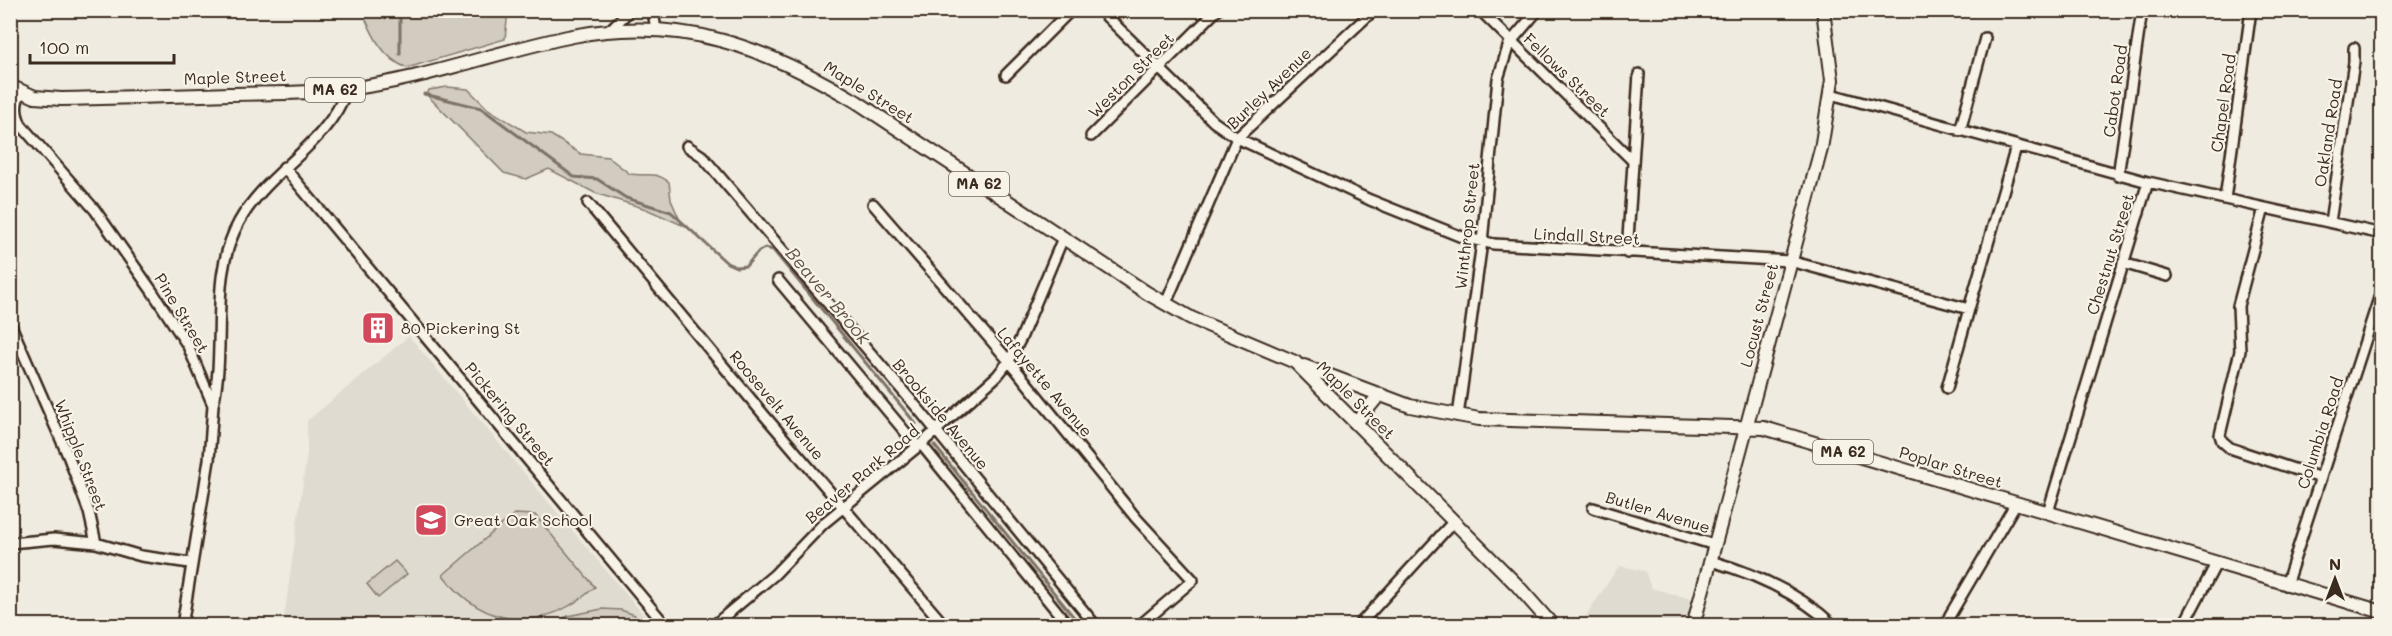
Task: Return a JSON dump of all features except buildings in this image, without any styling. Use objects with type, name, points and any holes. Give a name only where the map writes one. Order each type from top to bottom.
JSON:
[{"type":"main road","name":"Locust Street","points":[[1694,626],[1821,149],[1831,94],[1832,67],[1823,10]]},
{"type":"main road","name":"Maple Street","points":[[16,88],[35,97],[61,99],[347,89],[422,74],[573,36],[609,31],[656,31],[710,37],[747,46],[810,75],[857,102],[1191,318],[1295,362],[1454,521],[1553,626]]},
{"type":"main road","name":"Poplar Street","points":[[1295,362],[1410,406],[1458,416],[1489,420],[1764,428],[2382,612]]},
{"type":"main road","points":[[1356,423],[1379,395]]},
{"type":"street","points":[[609,31],[630,10]]},
{"type":"street","points":[[653,10],[656,31]]},
{"type":"street","points":[[1006,75],[1071,10]]},
{"type":"street","name":"Lindall Street","points":[[1100,10],[1214,122],[1237,138],[1370,200],[1462,237],[1524,248],[1790,261],[1969,309]]},
{"type":"street","name":"Weston Street","points":[[1091,136],[1217,10]]},
{"type":"street","name":"Burley Avenue","points":[[1166,303],[1237,138],[1374,10]]},
{"type":"street","name":"Fellows Street","points":[[1480,10],[1633,161]]},
{"type":"street","points":[[1511,41],[1538,10]]},
{"type":"street","name":"Cabot Road","points":[[2118,176],[2142,10]]},
{"type":"street","name":"Chapel Road","points":[[2225,199],[2251,10]]},
{"type":"street","points":[[1960,131],[1985,38]]},
{"type":"street","name":"Winthrop Street","points":[[1458,416],[1482,242],[1498,79],[1503,58],[1511,41]]},
{"type":"street","name":"Oakland Road","points":[[2330,222],[2354,48]]},
{"type":"street","points":[[1627,253],[1639,74]]},
{"type":"street","name":"Pine Street","points":[[16,88],[16,114],[21,125],[95,210],[158,299],[188,346],[213,405],[209,460],[190,563],[182,626]]},
{"type":"street","points":[[213,405],[218,386],[222,269],[226,249],[240,220],[260,193],[284,167],[315,140],[340,110],[347,89]]},
{"type":"street","name":"Chestnut Street","points":[[1831,94],[2118,176],[2148,182],[2048,512]]},
{"type":"street","name":"Brookside Avenue","points":[[687,146],[702,156],[936,430],[1096,626]]},
{"type":"street","points":[[1947,388],[2016,147]]},
{"type":"street","name":"Pickering Street","points":[[284,167],[666,626]]},
{"type":"street","points":[[2148,182],[2382,234]]},
{"type":"street","name":"Roosevelt Avenue","points":[[588,203],[945,626]]},
{"type":"street","name":"Lafayette Avenue","points":[[873,204],[1009,361],[1136,518],[1193,580],[1139,626]]},
{"type":"street","points":[[2264,208],[2238,306],[2240,351],[2220,435],[2222,441],[2230,448],[2321,478]]},
{"type":"street","name":"Beaver Park Road","points":[[713,626],[774,575],[791,555],[843,507],[919,445],[997,376],[1009,361],[1064,238]]},
{"type":"street","points":[[2123,263],[2167,276]]},
{"type":"street","points":[[778,280],[1064,620]]},
{"type":"street","name":"Columbia Road","points":[[2286,585],[2382,290]]},
{"type":"street","name":"Whipple Street","points":[[10,323],[73,468],[89,512],[96,543]]},
{"type":"street","points":[[1946,626],[1950,615],[2016,503]]},
{"type":"street","name":"Butler Avenue","points":[[1593,508],[1715,545]]},
{"type":"street","points":[[1358,626],[1454,521]]},
{"type":"street","points":[[10,543],[54,538],[96,543],[141,556],[190,563]]},
{"type":"street","points":[[1711,561],[1769,582],[1810,606],[1834,626]]},
{"type":"street","points":[[2183,626],[2217,562]]},
{"type":"shaded area","points":[[362,11],[508,11],[505,39],[407,68],[398,64],[384,52]]},
{"type":"shaded area","points":[[447,87],[468,89],[488,109],[526,132],[551,135],[581,154],[608,157],[630,174],[654,175],[663,178],[669,182],[671,200],[682,225],[646,209],[595,193],[549,169],[526,179],[504,173],[427,95],[429,90]]},
{"type":"shaded area","name":"Great Oak School","points":[[409,336],[652,625],[283,626],[307,453],[307,421]]},
{"type":"shaded area","points":[[514,514],[535,515],[595,587],[576,602],[556,612],[536,618],[516,619],[496,615],[477,607],[459,593],[443,575]]},
{"type":"shaded area","points":[[395,561],[407,574],[378,598],[367,584]]},
{"type":"shaded area","points":[[1619,566],[1645,571],[1651,588],[1708,603],[1702,625],[1579,626]]},
{"type":"shaded area","points":[[602,609],[621,610],[635,615],[632,625],[549,625],[568,616]]},
{"type":"waterway","name":"Beaver Brook","points":[[400,10],[400,54]]},
{"type":"waterway","name":"Beaver Brook","points":[[424,94],[481,108],[574,177],[597,179],[626,198],[671,212],[727,263],[736,267],[746,266],[759,251],[765,248],[773,250],[916,424]]},
{"type":"waterway","name":"Beaver Brook","points":[[934,445],[1081,626]]},
{"type":"place","name":"80 Pickering St","points":[[378,328]]},
{"type":"place","name":"Great Oak School","points":[[431,520]]}]
